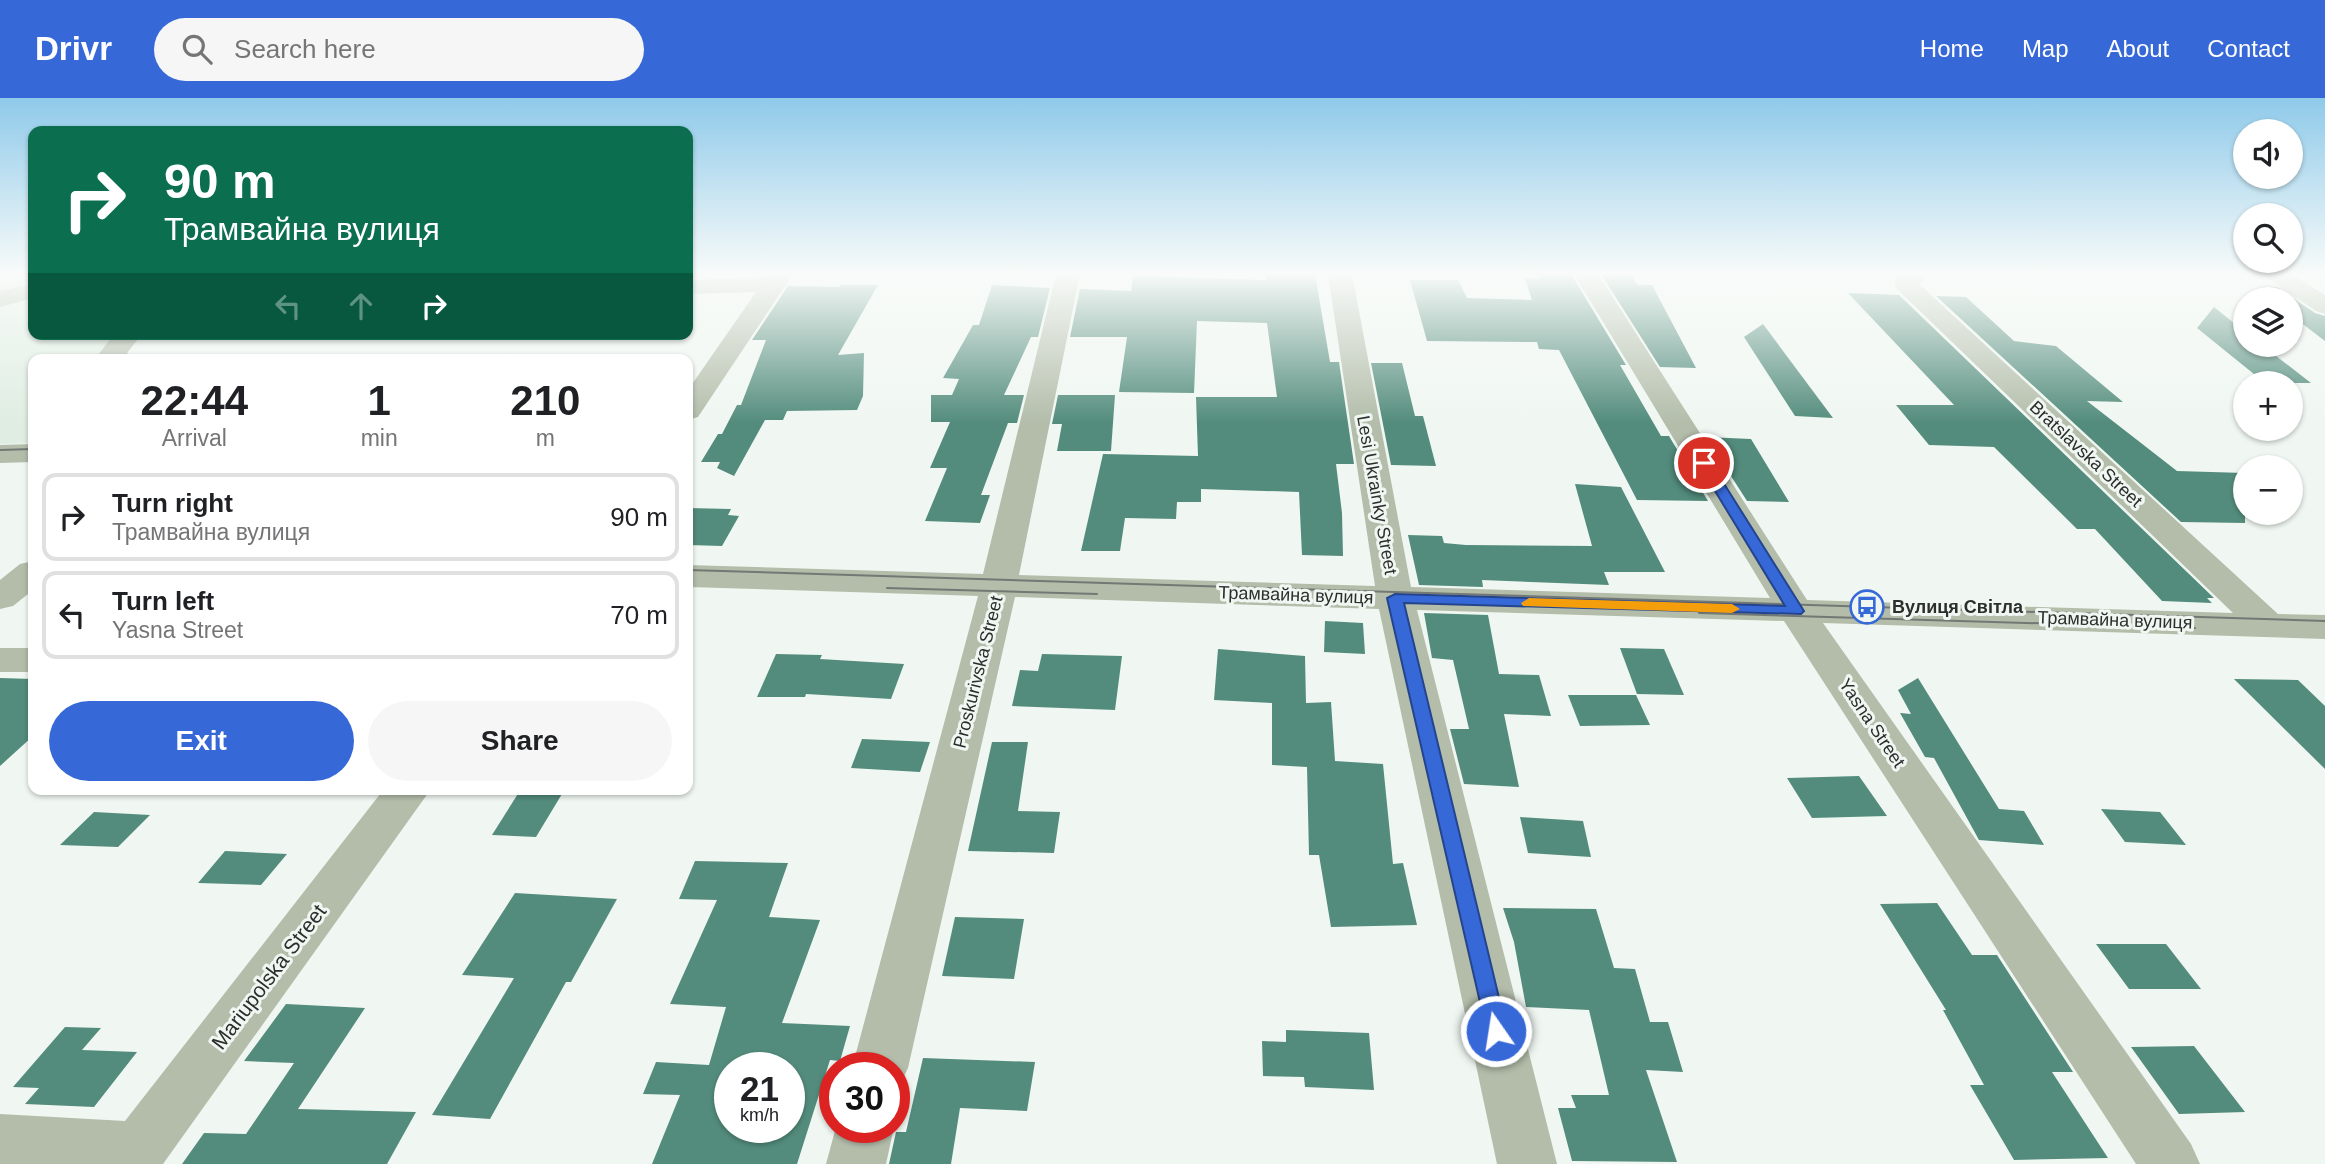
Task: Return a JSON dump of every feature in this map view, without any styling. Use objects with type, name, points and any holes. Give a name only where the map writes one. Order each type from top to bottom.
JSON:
[{"type":"street","points":[[693,404],[747,324]]},
{"type":"street","name":"Proskurivska Street","points":[[884,1052],[999,586],[1057,324]]},
{"type":"street","name":"Lesi Ukrainky Street","points":[[1348,324],[1395,598],[1527,1164]]},
{"type":"street","name":"Yasna Street","points":[[1617,324],[1796,611],[2170,1164]]},
{"type":"street","name":"Bratslavska Street","points":[[1946,324],[2268,625]]},
{"type":"street","points":[[111,354],[124,340]]},
{"type":"street","points":[[0,454],[28,453]]},
{"type":"street","points":[[0,598],[28,576]]},
{"type":"street","name":"Трамвайна вулиця","points":[[693,576],[2325,627]]},
{"type":"street","points":[[0,660],[28,660]]},
{"type":"street","name":"Mariupolska Street","points":[[134,1156],[405,795]]},
{"type":"street","points":[[0,1141],[134,1156]]},
{"type":"street","points":[[856,1164],[861,1143]]},
{"type":"shaded area","points":[[0,324],[28,324],[28,340],[133,340],[128,354],[28,354],[28,443],[0,444]]},
{"type":"building","points":[[763,324],[856,324],[838,355],[864,353],[863,396],[857,410],[787,411],[783,420],[765,420],[734,476],[717,468],[720,462],[701,462],[718,434],[722,434],[737,405],[741,405],[766,340],[752,340]]},
{"type":"building","points":[[1041,324],[1038,337],[1031,337],[1004,395],[1024,395],[1017,423],[1008,423],[981,495],[990,495],[980,523],[925,521],[947,468],[930,468],[950,422],[931,422],[931,395],[952,395],[959,379],[943,378],[973,325]]},
{"type":"building","points":[[1073,324],[1197,324],[1194,393],[1119,392],[1127,337],[1070,337]]},
{"type":"building","points":[[1267,324],[1323,324],[1330,362],[1339,362],[1354,464],[1336,464],[1342,513],[1343,556],[1302,555],[1299,492],[1201,489],[1201,502],[1177,502],[1176,519],[1125,518],[1120,551],[1081,551],[1103,454],[1198,456],[1196,397],[1277,397]]},
{"type":"building","points":[[1422,324],[1601,324],[1626,365],[1620,365],[1661,436],[1669,436],[1708,501],[1637,500],[1559,350],[1539,349],[1537,342],[1427,341]]},
{"type":"building","points":[[1633,324],[1673,324],[1696,368],[1660,367]]},
{"type":"building","points":[[1763,324],[1833,418],[1795,416],[1744,337]]},
{"type":"building","points":[[1877,324],[1929,324],[2214,598],[2207,598],[2212,603],[2162,601],[2095,529],[2077,529],[1994,447],[1929,445],[1896,405],[1954,405]]},
{"type":"building","points":[[1966,324],[1995,324],[2014,341],[2056,346],[2123,402],[2087,401],[2177,471],[2233,473],[2233,523],[2181,522]]},
{"type":"building","points":[[2200,324],[2233,324],[2233,357],[2277,357],[2296,371],[2250,371],[2197,328]]},
{"type":"building","points":[[2303,324],[2303,324],[2325,324],[2325,341]]},
{"type":"building","points":[[1371,363],[1402,363],[1415,416],[1423,416],[1436,466],[1391,465]]},
{"type":"building","points":[[1058,395],[1115,395],[1111,451],[1057,451],[1062,424],[1052,424]]},
{"type":"building","points":[[1706,437],[1751,439],[1789,502],[1747,501]]},
{"type":"building","points":[[1575,484],[1621,487],[1665,572],[1604,572],[1609,585],[1482,580],[1483,587],[1419,585],[1408,535],[1442,536],[1444,543],[1466,545],[1592,546]]},
{"type":"building","points":[[693,508],[731,509],[728,515],[739,516],[722,546],[693,545]]},
{"type":"building","points":[[1424,613],[1488,615],[1499,674],[1539,675],[1551,716],[1504,714],[1519,787],[1464,784],[1450,729],[1469,729],[1453,660],[1432,658]]},
{"type":"building","points":[[1325,621],[1363,623],[1365,654],[1324,652]]},
{"type":"building","points":[[1620,648],[1664,649],[1684,695],[1637,694]]},
{"type":"building","points":[[1218,649],[1305,656],[1306,703],[1331,702],[1335,761],[1383,764],[1393,864],[1403,863],[1417,925],[1331,927],[1319,855],[1309,855],[1307,767],[1272,765],[1272,703],[1214,700]]},
{"type":"building","points":[[776,654],[822,655],[820,659],[904,664],[891,699],[806,694],[805,697],[757,697]]},
{"type":"building","points":[[1042,654],[1122,656],[1115,710],[1012,706],[1020,670],[1038,671]]},
{"type":"building","points":[[0,678],[28,679],[28,741],[0,766]]},
{"type":"building","points":[[1918,678],[1999,809],[2024,811],[2044,845],[1979,840],[1934,758],[1925,757],[1900,713],[1911,714],[1898,690]]},
{"type":"building","points":[[2234,679],[2298,680],[2325,706],[2325,769]]},
{"type":"building","points":[[1568,695],[1636,695],[1650,725],[1580,726]]},
{"type":"building","points":[[862,739],[930,742],[920,772],[851,768]]},
{"type":"building","points":[[992,742],[1028,742],[1018,811],[1060,812],[1054,853],[968,851]]},
{"type":"building","points":[[1859,776],[1887,816],[1812,818],[1787,778]]},
{"type":"building","points":[[517,795],[561,795],[536,837],[492,835]]},
{"type":"building","points":[[2101,809],[2160,812],[2186,845],[2125,842]]},
{"type":"building","points":[[94,812],[150,815],[118,847],[60,845]]},
{"type":"building","points":[[1520,817],[1583,821],[1591,857],[1528,853]]},
{"type":"building","points":[[225,851],[287,854],[261,885],[198,883]]},
{"type":"building","points":[[695,861],[788,863],[769,917],[820,920],[782,1023],[850,1026],[843,1052],[819,1052],[819,1095],[805,1139],[805,1052],[714,1052],[714,1143],[804,1143],[797,1164],[652,1164],[680,1095],[643,1094],[656,1062],[709,1065],[726,1007],[670,1004],[717,900],[679,899]]},
{"type":"building","points":[[515,893],[617,899],[571,982],[566,982],[490,1119],[432,1115],[514,978],[462,975]]},
{"type":"building","points":[[1937,903],[1972,955],[1997,955],[2073,1072],[2052,1072],[2108,1158],[2014,1160],[1970,1085],[1984,1085],[1943,1010],[1946,1010],[1880,904]]},
{"type":"building","points":[[1503,908],[1596,909],[1614,968],[1635,969],[1650,1022],[1668,1022],[1683,1072],[1646,1070],[1677,1162],[1572,1161],[1558,1108],[1576,1108],[1571,1095],[1609,1095],[1589,1010],[1526,1007],[1514,942]]},
{"type":"building","points":[[955,917],[1024,919],[1014,979],[942,976]]},
{"type":"building","points":[[2096,944],[2166,944],[2201,989],[2129,989]]},
{"type":"building","points":[[286,1004],[365,1008],[298,1109],[416,1112],[387,1164],[182,1164],[204,1133],[246,1134],[294,1063],[244,1061]]},
{"type":"building","points":[[65,1027],[101,1028],[82,1050],[137,1052],[94,1107],[25,1104],[39,1088],[13,1087]]},
{"type":"building","points":[[1286,1030],[1369,1033],[1374,1090],[1305,1087],[1304,1077],[1263,1076],[1262,1041],[1286,1042]]},
{"type":"building","points":[[2194,1046],[2245,1112],[2179,1114],[2131,1047]]},
{"type":"building","points":[[923,1058],[1035,1062],[1027,1111],[960,1108],[951,1164],[889,1164],[894,1143],[910,1143],[910,1115]]},
{"type":"tram line","points":[[0,450],[28,449]]},
{"type":"tram line","points":[[693,570],[2325,621]]},
{"type":"tram line","points":[[887,588],[1097,594]]},
{"type":"tram line","points":[[1699,613],[2195,628]]},
{"type":"slow traffic","points":[[1529,603],[1732,609]]},
{"type":"place","name":"Вулиця Світла","points":[[1867,607]]},
{"type":"route","points":[[1496,1031],[1395,598],[1796,611],[1704,463]]}]
